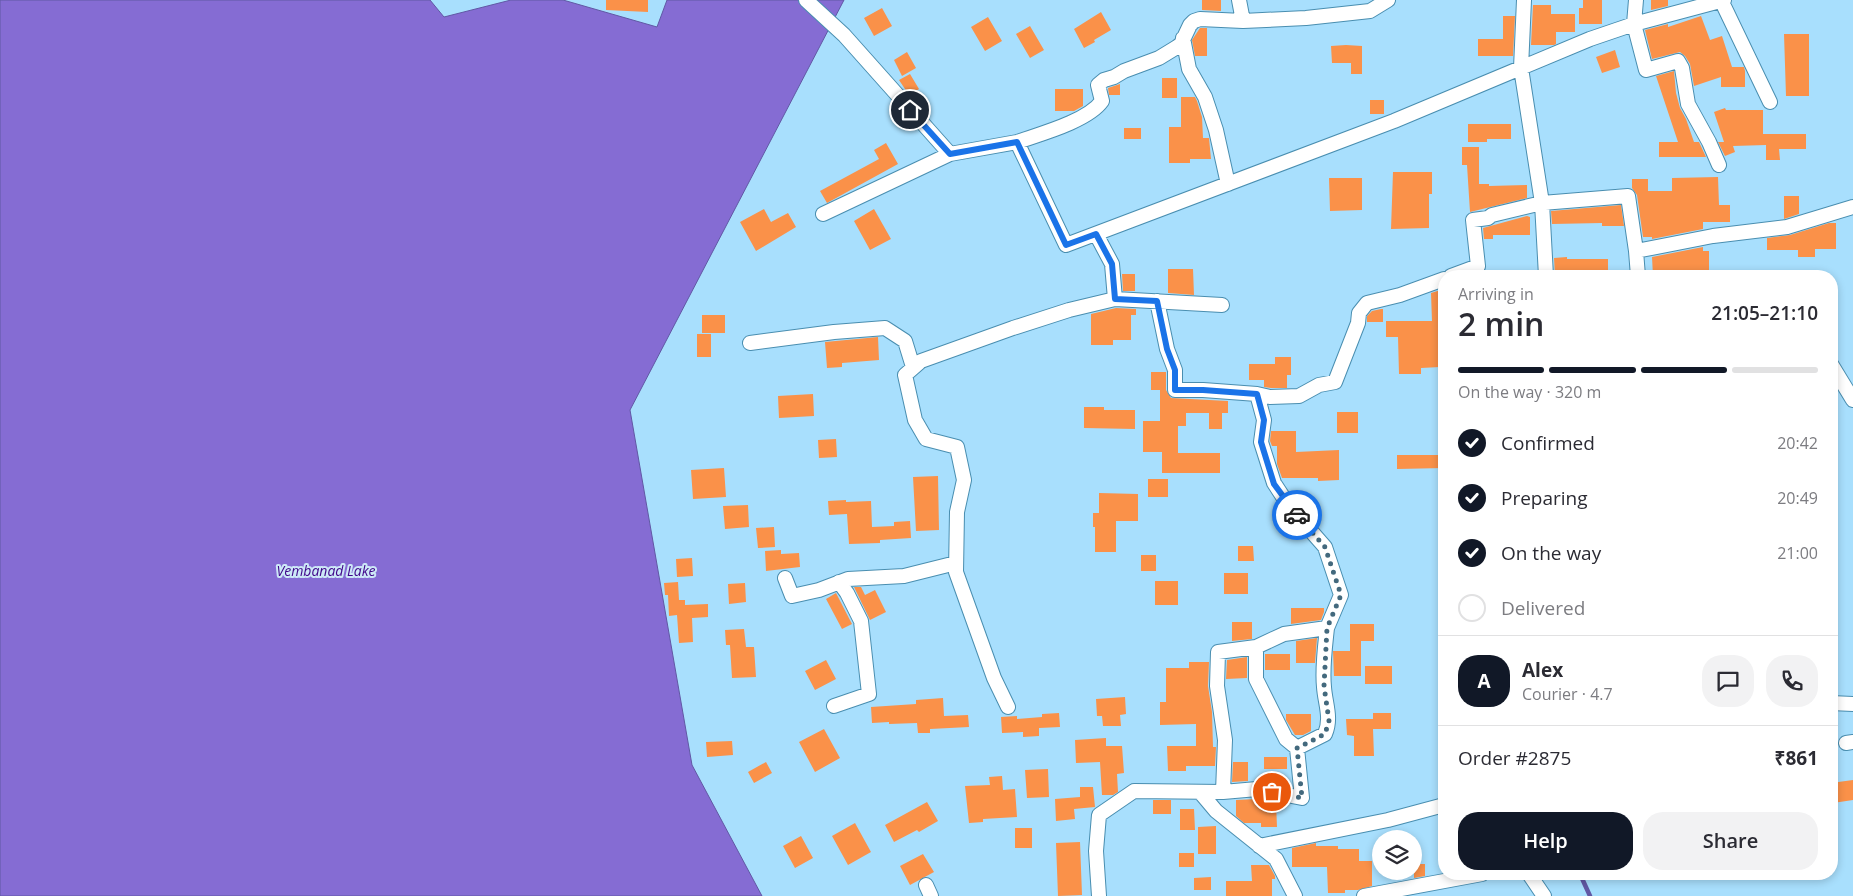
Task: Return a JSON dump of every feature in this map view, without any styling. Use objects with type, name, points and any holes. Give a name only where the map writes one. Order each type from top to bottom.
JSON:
[{"type":"street","points":[[806,0],[844,35],[950,154]]},
{"type":"street","points":[[1239,0],[1243,21]]},
{"type":"street","points":[[823,214],[950,154],[1017,142],[1054,130],[1089,112],[1102,101],[1098,84],[1124,71],[1159,58],[1181,44],[1194,21],[1200,19],[1243,21],[1306,18],[1370,11],[1388,0]]},
{"type":"street","points":[[1524,0],[1521,68],[1542,203],[1546,270]]},
{"type":"street","points":[[1636,0],[1634,24],[1646,70],[1678,62],[1682,68],[1688,104],[1709,142],[1719,165]]},
{"type":"street","points":[[1017,142],[1066,245],[1394,121],[1590,39],[1634,24],[1722,0],[1770,102]]},
{"type":"street","points":[[1183,38],[1189,69],[1204,97],[1216,130],[1228,184]]},
{"type":"street","points":[[1467,270],[1478,266],[1473,220],[1488,218],[1492,214],[1542,203],[1628,196],[1638,270]]},
{"type":"street","points":[[1636,251],[1713,236],[1787,227],[1853,207]]},
{"type":"street","points":[[1096,234],[1112,264],[1115,299]]},
{"type":"street","points":[[1157,301],[1167,349],[1175,370],[1175,390],[1203,390],[1257,394],[1270,397],[1299,396],[1319,385],[1335,382],[1358,323],[1360,313],[1367,303],[1400,295],[1438,281]]},
{"type":"street","points":[[1008,707],[994,678],[956,572],[957,512],[964,480],[957,447],[926,439],[915,420],[905,375],[920,361],[1012,328],[1070,310],[1115,299],[1222,305]]},
{"type":"street","points":[[750,343],[834,332],[885,328],[905,341],[913,367]]},
{"type":"street","points":[[1838,372],[1853,400]]},
{"type":"street","points":[[1257,394],[1264,420],[1261,442],[1274,484],[1289,506],[1325,547],[1341,595],[1327,628],[1324,686],[1329,721],[1328,728],[1325,734],[1297,748]]},
{"type":"street","points":[[785,578],[792,596],[819,590],[848,579],[904,576],[956,562]]},
{"type":"street","points":[[834,706],[869,694],[862,621],[839,582]]},
{"type":"street","points":[[1223,792],[1225,740],[1217,686],[1218,652],[1256,647],[1284,634],[1327,628]]},
{"type":"street","points":[[1100,896],[1096,851],[1098,815],[1134,790],[1223,792],[1257,789],[1302,798],[1297,748],[1286,739],[1256,679],[1256,647]]},
{"type":"street","points":[[1838,703],[1853,704]]},
{"type":"street","points":[[1200,792],[1216,811],[1276,859],[1295,896]]},
{"type":"street","points":[[1259,846],[1388,820],[1438,807]]},
{"type":"street","points":[[1364,896],[1450,880]]},
{"type":"street","points":[[1533,880],[1544,896]]},
{"type":"water","name":"Vembanad Lake","points":[[0,0],[430,0],[444,17],[511,0],[563,0],[657,27],[667,0],[844,0],[630,410],[692,765],[762,896],[0,896]]},
{"type":"building","points":[[606,0],[648,0],[648,12],[606,10]]},
{"type":"building","points":[[1202,0],[1221,0],[1221,11],[1202,10]]},
{"type":"building","points":[[1583,0],[1602,0],[1602,24],[1579,24],[1579,8],[1583,8]]},
{"type":"building","points":[[1651,0],[1668,0],[1668,6],[1651,10]]},
{"type":"building","points":[[1533,5],[1551,5],[1551,14],[1575,14],[1575,32],[1556,32],[1556,44],[1554,45],[1531,45]]},
{"type":"building","points":[[882,8],[892,26],[874,36],[864,18]]},
{"type":"building","points":[[1101,12],[1111,30],[1084,48],[1074,29]]},
{"type":"building","points":[[1503,16],[1515,16],[1513,56],[1478,56],[1478,39],[1503,39]]},
{"type":"building","points":[[1701,16],[1710,40],[1722,36],[1732,67],[1744,67],[1745,87],[1721,87],[1721,77],[1694,86],[1690,64],[1680,52],[1652,59],[1645,30],[1668,24],[1668,27]]},
{"type":"building","points":[[988,17],[1002,41],[985,51],[971,27]]},
{"type":"building","points":[[1030,26],[1044,50],[1030,58],[1016,34]]},
{"type":"building","points":[[1200,28],[1207,28],[1207,56],[1195,56],[1192,40]]},
{"type":"building","points":[[1784,34],[1809,34],[1809,96],[1786,96]]},
{"type":"building","points":[[1331,46],[1362,46],[1362,74],[1351,74],[1351,63],[1332,63]]},
{"type":"building","points":[[1615,50],[1620,67],[1602,73],[1596,57]]},
{"type":"building","points":[[907,52],[916,68],[902,76],[894,60]]},
{"type":"building","points":[[1674,71],[1676,93],[1680,108],[1694,142],[1699,142],[1706,157],[1659,157],[1659,142],[1678,142],[1656,76]]},
{"type":"building","points":[[910,74],[919,89],[909,95],[899,80]]},
{"type":"building","points":[[1162,78],[1177,78],[1177,98],[1162,98]]},
{"type":"building","points":[[1120,84],[1120,95],[1109,95],[1108,88]]},
{"type":"building","points":[[1055,89],[1083,89],[1083,106],[1074,111],[1055,111]]},
{"type":"building","points":[[1181,97],[1195,97],[1197,101],[1202,117],[1203,138],[1209,138],[1211,159],[1190,159],[1190,163],[1169,163],[1169,127],[1181,127]]},
{"type":"building","points":[[1370,100],[1384,100],[1384,114],[1370,114]]},
{"type":"building","points":[[1725,108],[1726,110],[1763,110],[1763,134],[1806,134],[1806,149],[1779,149],[1780,160],[1766,160],[1766,145],[1733,146],[1735,152],[1725,156],[1718,142],[1724,142],[1714,112]]},
{"type":"building","points":[[1468,124],[1511,124],[1511,139],[1487,139],[1487,142],[1468,142]]},
{"type":"building","points":[[1124,128],[1141,128],[1141,139],[1124,139]]},
{"type":"building","points":[[886,143],[898,164],[827,203],[820,191],[879,159],[874,150]]},
{"type":"building","points":[[1462,147],[1479,147],[1479,184],[1489,184],[1489,186],[1527,185],[1527,198],[1470,212],[1467,165],[1462,165]]},
{"type":"building","points":[[1393,172],[1432,172],[1432,194],[1429,194],[1429,228],[1391,229]]},
{"type":"building","points":[[1718,177],[1719,205],[1730,205],[1730,222],[1703,222],[1703,229],[1652,239],[1652,237],[1643,237],[1637,195],[1632,188],[1632,179],[1648,179],[1648,191],[1672,191],[1672,178]]},
{"type":"building","points":[[1329,178],[1362,178],[1362,210],[1330,211]]},
{"type":"building","points":[[1784,196],[1799,196],[1799,214],[1784,219]]},
{"type":"building","points":[[1621,205],[1624,226],[1602,226],[1602,223],[1552,224],[1551,211]]},
{"type":"building","points":[[764,209],[771,222],[788,213],[796,227],[756,251],[740,222]]},
{"type":"building","points":[[874,209],[891,239],[870,250],[854,221]]},
{"type":"building","points":[[1527,216],[1530,217],[1530,235],[1493,235],[1493,239],[1484,239],[1483,228]]},
{"type":"building","points":[[1829,223],[1836,223],[1836,249],[1815,249],[1815,257],[1798,257],[1798,250],[1767,250],[1767,238],[1790,235]]},
{"type":"building","points":[[1703,247],[1703,251],[1709,251],[1709,270],[1653,270],[1652,257]]},
{"type":"building","points":[[1554,258],[1608,259],[1608,270],[1555,270]]},
{"type":"building","points":[[1168,269],[1193,269],[1194,295],[1168,293]]},
{"type":"building","points":[[1122,274],[1135,274],[1135,291],[1123,291]]},
{"type":"building","points":[[1438,291],[1438,367],[1421,368],[1421,374],[1399,374],[1398,337],[1386,337],[1386,321],[1432,321],[1431,293]]},
{"type":"building","points":[[1116,308],[1136,309],[1136,315],[1131,315],[1131,340],[1113,340],[1113,345],[1091,345],[1091,314]]},
{"type":"building","points":[[1383,309],[1383,322],[1367,322],[1367,316],[1372,311]]},
{"type":"building","points":[[702,315],[725,315],[725,333],[702,333]]},
{"type":"building","points":[[697,334],[711,334],[711,357],[697,357]]},
{"type":"building","points":[[878,337],[879,360],[842,363],[842,367],[827,368],[825,342]]},
{"type":"building","points":[[1275,357],[1291,357],[1291,375],[1287,375],[1287,388],[1264,387],[1264,380],[1249,380],[1249,364],[1275,364]]},
{"type":"building","points":[[1151,372],[1166,372],[1166,390],[1171,398],[1228,401],[1228,413],[1222,413],[1222,429],[1209,429],[1209,413],[1186,413],[1186,426],[1178,426],[1178,453],[1220,453],[1220,473],[1162,473],[1162,452],[1143,452],[1143,421],[1160,421],[1160,390],[1151,390]]},
{"type":"building","points":[[813,394],[814,416],[779,418],[778,396]]},
{"type":"building","points":[[1084,407],[1104,407],[1104,410],[1135,410],[1135,429],[1084,428]]},
{"type":"building","points":[[1337,412],[1358,412],[1358,433],[1337,433]]},
{"type":"building","points":[[1271,431],[1296,431],[1296,452],[1339,450],[1339,480],[1318,481],[1318,478],[1282,478],[1277,464],[1277,446],[1272,446],[1270,441]]},
{"type":"building","points":[[836,439],[837,457],[819,458],[818,440]]},
{"type":"building","points":[[1397,455],[1438,455],[1438,468],[1397,469]]},
{"type":"building","points":[[724,468],[726,497],[693,499],[691,470]]},
{"type":"building","points":[[938,476],[939,530],[916,531],[913,477]]},
{"type":"building","points":[[1148,479],[1168,479],[1168,497],[1148,497]]},
{"type":"building","points":[[1099,493],[1138,494],[1138,521],[1116,521],[1116,552],[1095,552],[1093,513],[1099,513]]},
{"type":"building","points":[[846,500],[846,502],[871,501],[872,527],[894,526],[894,522],[910,521],[911,538],[880,540],[880,543],[849,544],[847,514],[829,515],[828,501]]},
{"type":"building","points":[[748,505],[749,527],[725,529],[723,506]]},
{"type":"building","points":[[774,527],[775,547],[758,548],[756,528]]},
{"type":"building","points":[[1238,546],[1253,546],[1254,561],[1238,561]]},
{"type":"building","points":[[781,550],[781,554],[799,553],[800,567],[766,571],[765,551]]},
{"type":"building","points":[[1141,555],[1156,555],[1156,571],[1141,571]]},
{"type":"building","points":[[692,558],[693,576],[677,577],[676,559]]},
{"type":"building","points":[[1224,573],[1248,573],[1248,594],[1224,594]]},
{"type":"building","points":[[1155,581],[1178,581],[1178,605],[1155,605]]},
{"type":"building","points":[[678,582],[679,600],[685,600],[685,605],[708,604],[708,617],[692,618],[693,642],[679,643],[677,615],[669,616],[668,595],[665,595],[664,583]]},
{"type":"building","points":[[745,583],[746,602],[729,604],[728,584]]},
{"type":"building","points":[[854,587],[861,587],[865,595],[875,590],[886,612],[870,620]]},
{"type":"building","points":[[836,593],[852,624],[842,629],[826,599]]},
{"type":"building","points":[[1291,608],[1324,608],[1324,612],[1321,620],[1291,624]]},
{"type":"building","points":[[1232,622],[1252,622],[1252,639],[1232,641]]},
{"type":"building","points":[[1350,624],[1374,624],[1374,641],[1361,641],[1361,676],[1334,676],[1333,651],[1350,651]]},
{"type":"building","points":[[744,629],[746,647],[754,647],[756,677],[732,678],[730,645],[726,645],[725,630]]},
{"type":"building","points":[[1317,638],[1315,663],[1296,663],[1296,641]]},
{"type":"building","points":[[1265,654],[1290,654],[1290,670],[1265,670]]},
{"type":"building","points":[[1247,657],[1247,678],[1226,679],[1227,660]]},
{"type":"building","points":[[826,660],[836,679],[815,690],[805,671]]},
{"type":"building","points":[[1189,662],[1209,662],[1208,686],[1212,712],[1213,747],[1216,747],[1215,766],[1186,766],[1186,771],[1168,771],[1167,746],[1196,746],[1196,724],[1160,725],[1160,702],[1166,702],[1166,668],[1189,668]]},
{"type":"building","points":[[1365,666],[1392,666],[1392,684],[1365,684]]},
{"type":"building","points":[[1125,697],[1126,714],[1120,715],[1121,726],[1103,726],[1102,716],[1097,716],[1096,699]]},
{"type":"building","points":[[943,698],[944,716],[968,715],[969,727],[930,729],[930,733],[918,733],[917,723],[872,723],[871,707],[916,704],[916,700]]},
{"type":"building","points":[[1059,713],[1060,727],[1039,728],[1039,736],[1023,737],[1023,732],[1002,733],[1001,717],[1017,716],[1017,719],[1042,717],[1042,714]]},
{"type":"building","points":[[1373,713],[1391,713],[1391,729],[1373,729],[1374,756],[1354,756],[1354,736],[1347,735],[1346,719],[1373,719]]},
{"type":"building","points":[[1286,714],[1311,714],[1311,731],[1303,735],[1295,735],[1286,720]]},
{"type":"building","points":[[824,729],[840,758],[815,772],[799,742]]},
{"type":"building","points":[[1106,738],[1106,746],[1122,746],[1124,773],[1117,774],[1118,792],[1113,795],[1102,795],[1100,762],[1076,763],[1075,740]]},
{"type":"building","points":[[732,741],[733,755],[707,757],[706,742]]},
{"type":"building","points":[[1264,757],[1287,757],[1287,769],[1264,769]]},
{"type":"building","points":[[766,762],[772,773],[754,783],[748,772]]},
{"type":"building","points":[[1233,762],[1248,762],[1248,781],[1232,782]]},
{"type":"building","points":[[1048,769],[1049,797],[1027,798],[1025,770]]},
{"type":"building","points":[[1002,776],[1003,790],[1015,789],[1017,817],[983,819],[983,822],[969,823],[965,786],[990,785],[989,777]]},
{"type":"building","points":[[1853,780],[1853,800],[1838,802],[1838,782]]},
{"type":"building","points":[[1080,787],[1093,787],[1095,807],[1074,809],[1075,819],[1056,821],[1055,799],[1080,797]]},
{"type":"building","points":[[1257,799],[1257,803],[1276,803],[1277,827],[1261,827],[1261,823],[1244,823],[1236,816],[1236,800]]},
{"type":"building","points":[[1153,800],[1171,800],[1171,814],[1153,814]]},
{"type":"building","points":[[927,802],[938,821],[919,832],[917,830],[894,842],[885,825]]},
{"type":"building","points":[[1180,809],[1194,809],[1195,830],[1180,830]]},
{"type":"building","points":[[855,823],[871,852],[848,865],[832,836]]},
{"type":"building","points":[[1216,826],[1216,854],[1198,854],[1198,827]]},
{"type":"building","points":[[1015,828],[1032,828],[1032,848],[1015,848]]},
{"type":"building","points":[[801,836],[813,858],[795,868],[783,846]]},
{"type":"building","points":[[1080,842],[1082,895],[1058,896],[1056,843]]},
{"type":"building","points":[[1316,843],[1316,846],[1338,846],[1338,849],[1359,849],[1359,861],[1372,861],[1372,886],[1358,890],[1345,890],[1345,893],[1328,893],[1327,867],[1292,867],[1292,848]]},
{"type":"building","points":[[1179,853],[1194,853],[1194,867],[1179,867]]},
{"type":"building","points":[[923,854],[934,872],[910,885],[900,866]]},
{"type":"building","points":[[1422,864],[1425,864],[1425,876],[1422,877]]},
{"type":"building","points":[[1251,865],[1269,865],[1275,876],[1275,879],[1272,879],[1272,896],[1226,896],[1226,881],[1252,881]]},
{"type":"building","points":[[1211,877],[1211,890],[1194,890],[1194,878]]},
{"type":"waterway","points":[[1583,880],[1590,896]]},
{"type":"way so far","points":[[1272,792],[1302,798],[1297,748],[1325,734],[1328,728],[1329,721],[1324,686],[1324,656],[1327,628],[1341,595],[1325,547],[1297,515]]},
{"type":"route","points":[[910,110],[950,154],[1017,142],[1066,245],[1096,234],[1112,264],[1115,299],[1157,301],[1167,349],[1175,370],[1175,390],[1257,394],[1264,420],[1261,442],[1274,484],[1297,515]]}]
